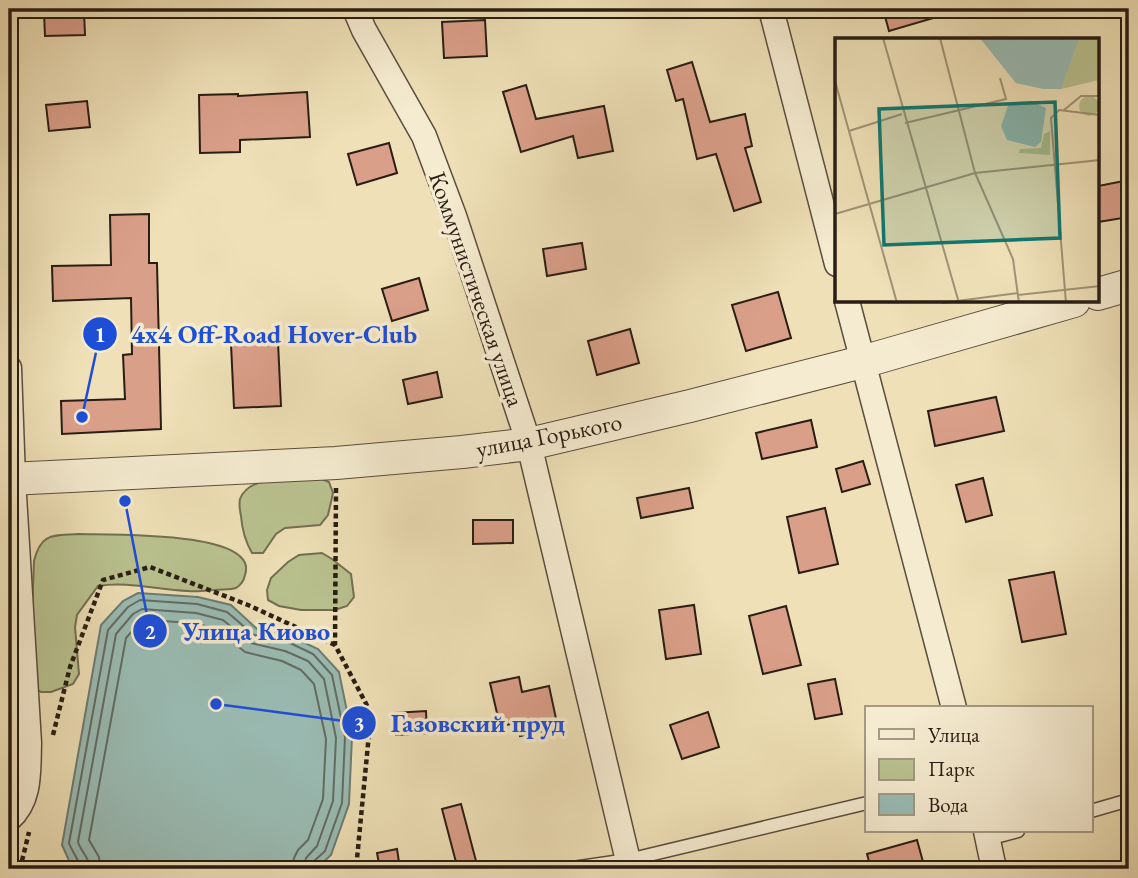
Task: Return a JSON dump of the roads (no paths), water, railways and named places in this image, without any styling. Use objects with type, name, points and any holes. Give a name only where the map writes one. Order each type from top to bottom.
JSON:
[{"type":"street","name":"Коммунистическая улица","points":[[355,9],[364,30],[424,136],[454,216],[529,444],[629,864]]},
{"type":"street","points":[[771,9],[835,256]]},
{"type":"street","points":[[1100,293],[1129,285]]},
{"type":"street","points":[[847,303],[953,706]]},
{"type":"street","name":"улица Горького","points":[[11,479],[336,463],[529,444],[862,362],[1067,303]]},
{"type":"street","points":[[9,368],[11,479],[29,743],[28,778],[21,817]]},
{"type":"street","points":[[987,835],[995,869]]},
{"type":"lane","points":[[1092,811],[1129,800]]},
{"type":"lane","points":[[566,869],[629,864],[865,804]]},
{"type":"lane","points":[[987,835],[1010,832]]},
{"type":"water","points":[[138,593],[198,597],[231,605],[257,629],[290,636],[318,649],[339,672],[352,736],[349,804],[331,855],[316,869],[80,869],[71,865],[62,845],[101,625],[123,601]]},
{"type":"place","name":"4x4 Off-Road Hover-Club","points":[[82,417]]},
{"type":"place","name":"Улица Киово","points":[[125,501]]},
{"type":"place","name":"Газовский пруд","points":[[216,704]]}]
